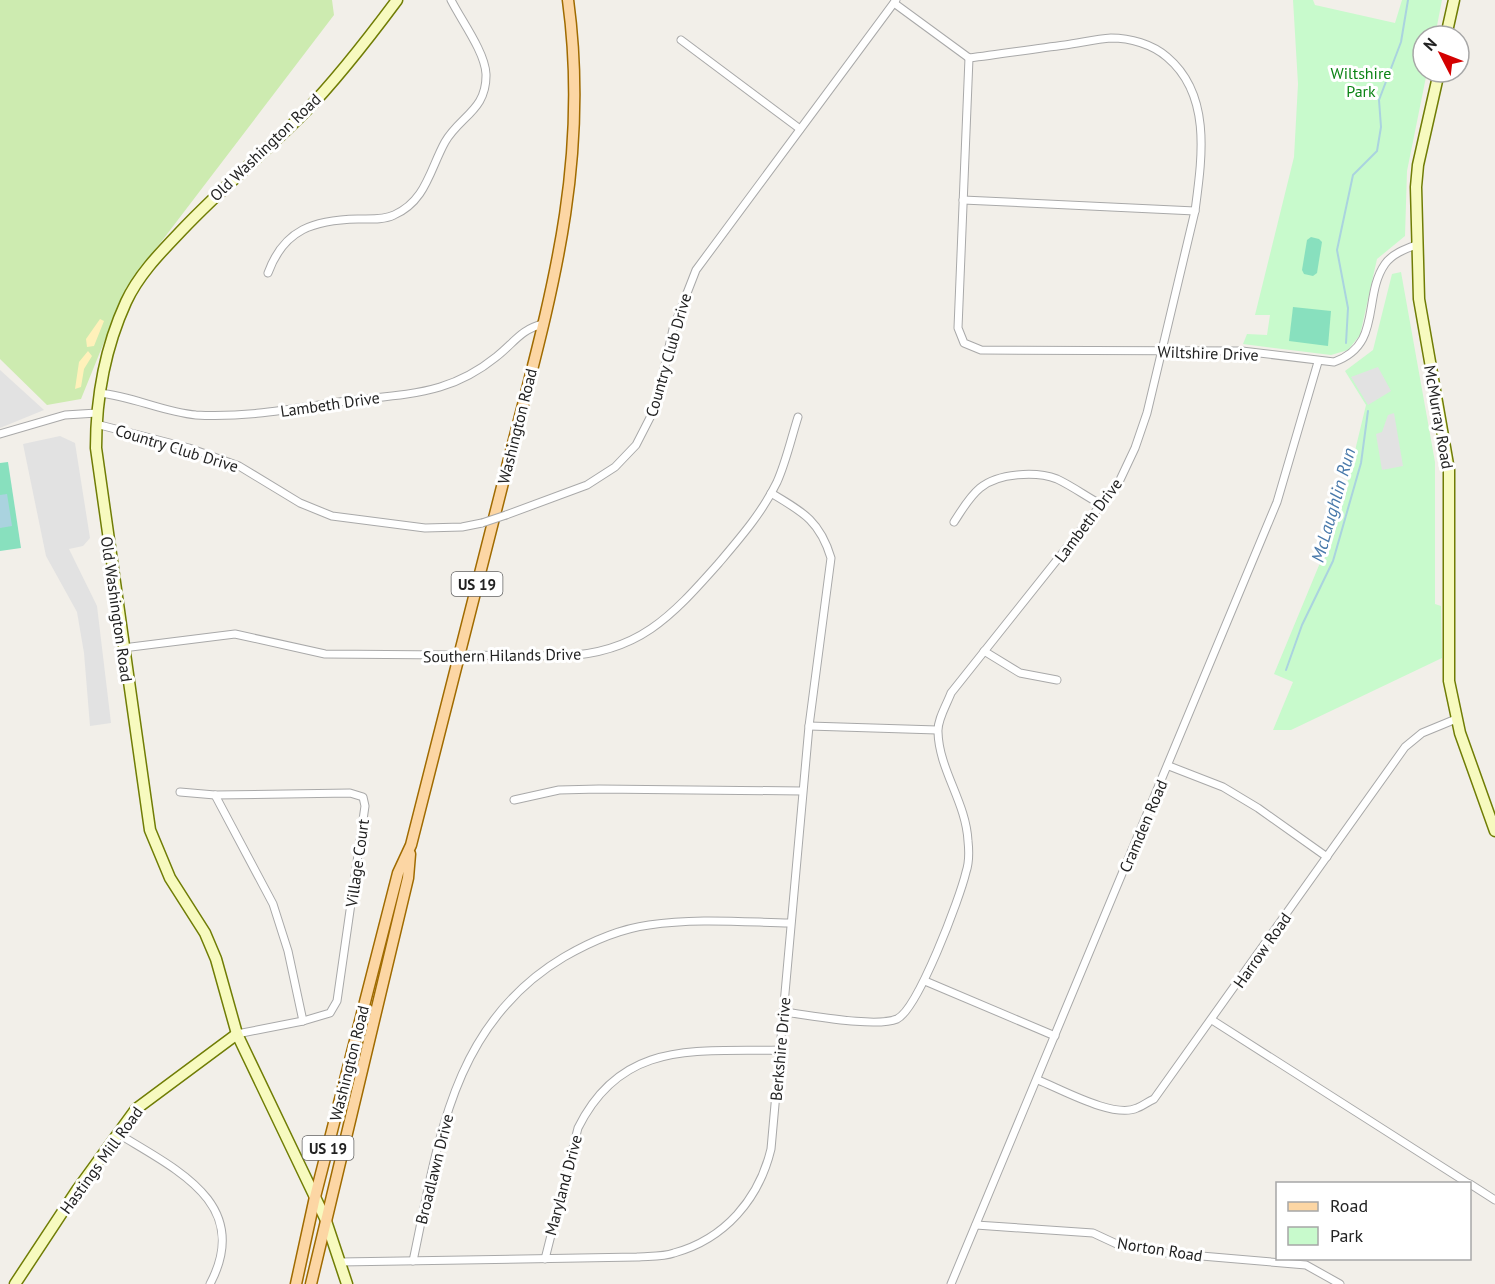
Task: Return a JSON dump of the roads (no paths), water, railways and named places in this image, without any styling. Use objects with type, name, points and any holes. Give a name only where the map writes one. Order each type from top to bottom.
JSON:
[{"type":"main road","name":"Washington Road","points":[[311,1284],[324,1218],[408,878],[411,845],[564,234],[574,156],[575,75],[568,0]]},
{"type":"main road","name":"Washington Road","points":[[296,1284],[315,1197],[398,873],[411,845]]},
{"type":"street","name":"Old Washington Road","points":[[347,1284],[315,1197],[237,1034],[205,933],[170,878],[150,830],[122,648],[96,448],[97,419],[99,393],[110,345],[127,301],[154,258],[218,192],[325,90],[397,0]]},
{"type":"street","points":[[268,273],[280,248],[307,227],[322,221],[390,217],[407,208],[424,189],[446,140],[474,111],[486,85],[483,59],[450,0]]},
{"type":"street","points":[[1449,24],[1454,0]]},
{"type":"street","points":[[895,1],[969,58],[963,200],[1195,211]]},
{"type":"street","name":"Country Club Drive","points":[[0,434],[65,415],[97,419],[239,466],[300,503],[332,516],[425,528],[462,527],[482,523],[594,482],[615,467],[636,445],[656,406],[673,329],[696,270],[895,1]]},
{"type":"street","name":"Lambeth Drive","points":[[784,1012],[878,1022],[898,1018],[911,1006],[925,981],[967,872],[968,851],[964,814],[943,760],[938,730],[951,693],[1119,482],[1135,448],[1147,413],[1195,211],[1199,182],[1201,116],[1194,90],[1179,67],[1160,51],[1139,42],[1111,38],[969,58]]},
{"type":"street","points":[[681,40],[800,129]]},
{"type":"street","name":"McMurray Road","points":[[1436,84],[1418,165],[1416,244],[1421,321],[1441,414],[1449,470],[1448,661],[1456,719],[1495,831]]},
{"type":"street","name":"Wiltshire Drive","points":[[963,200],[958,328],[964,344],[981,350],[1242,351],[1318,362],[1334,362],[1345,358],[1360,346],[1385,264],[1400,251],[1416,244]]},
{"type":"street","name":"Lambeth Drive","points":[[99,393],[121,396],[178,412],[221,416],[255,414],[408,393],[440,387],[460,379],[496,358],[524,330],[543,324]]},
{"type":"street","name":"Cramden Road","points":[[951,1284],[1169,766],[1277,502],[1318,362]]},
{"type":"street","name":"Southern Hilands Drive","points":[[122,648],[235,634],[325,654],[576,656],[613,649],[660,625],[682,606],[747,530],[771,493],[798,417]]},
{"type":"street","points":[[954,522],[970,498],[982,486],[1002,478],[1031,474],[1056,479],[1102,505]]},
{"type":"street","name":"Berkshire Drive","points":[[340,1262],[637,1257],[674,1254],[706,1239],[742,1212],[767,1165],[771,1149],[808,726],[831,558],[825,538],[817,525],[802,512],[771,493]]},
{"type":"street","points":[[984,651],[1020,673],[1057,680]]},
{"type":"street","name":"Harrow Road","points":[[1038,1080],[1104,1107],[1119,1110],[1137,1109],[1154,1099],[1406,747],[1422,733],[1456,719]]},
{"type":"street","points":[[808,726],[938,730]]},
{"type":"street","points":[[1169,766],[1223,787],[1327,857]]},
{"type":"street","points":[[514,800],[559,790],[802,791]]},
{"type":"street","name":"Village Court","points":[[180,792],[214,795],[350,793],[363,797],[365,806],[337,1001],[330,1013],[303,1021],[237,1034]]},
{"type":"street","points":[[214,795],[273,904],[288,951],[303,1021]]},
{"type":"street","name":"Broadlawn Drive","points":[[413,1261],[440,1131],[463,1069],[474,1046],[516,992],[540,972],[572,952],[606,936],[648,925],[704,921],[790,923]]},
{"type":"street","points":[[925,981],[1055,1036]]},
{"type":"street","points":[[1212,1020],[1466,1182]]},
{"type":"street","name":"Hastings Mill Road","points":[[15,1284],[117,1133],[136,1109],[237,1034]]},
{"type":"street","name":"Maryland Drive","points":[[544,1259],[578,1128],[588,1107],[607,1086],[624,1072],[648,1060],[676,1052],[780,1050]]},
{"type":"street","points":[[117,1133],[191,1179],[210,1202],[223,1224],[221,1258],[210,1284]]},
{"type":"street","points":[[1471,1185],[1495,1200]]},
{"type":"street","name":"Norton Road","points":[[976,1225],[1092,1233],[1121,1246],[1166,1253],[1306,1265],[1340,1284]]},
{"type":"water","points":[[7,494],[12,526],[0,528],[0,495]]},
{"type":"waterway","name":"McLaughlin Run","points":[[1346,343],[1348,308],[1337,250],[1353,175],[1377,151],[1381,127],[1379,100],[1401,42],[1408,0]]},
{"type":"waterway","name":"McLaughlin Run","points":[[1286,670],[1302,625],[1333,561],[1361,463],[1368,411]]},
{"type":"park label","name":"Wiltshire Park","points":[[1361,82]]}]
